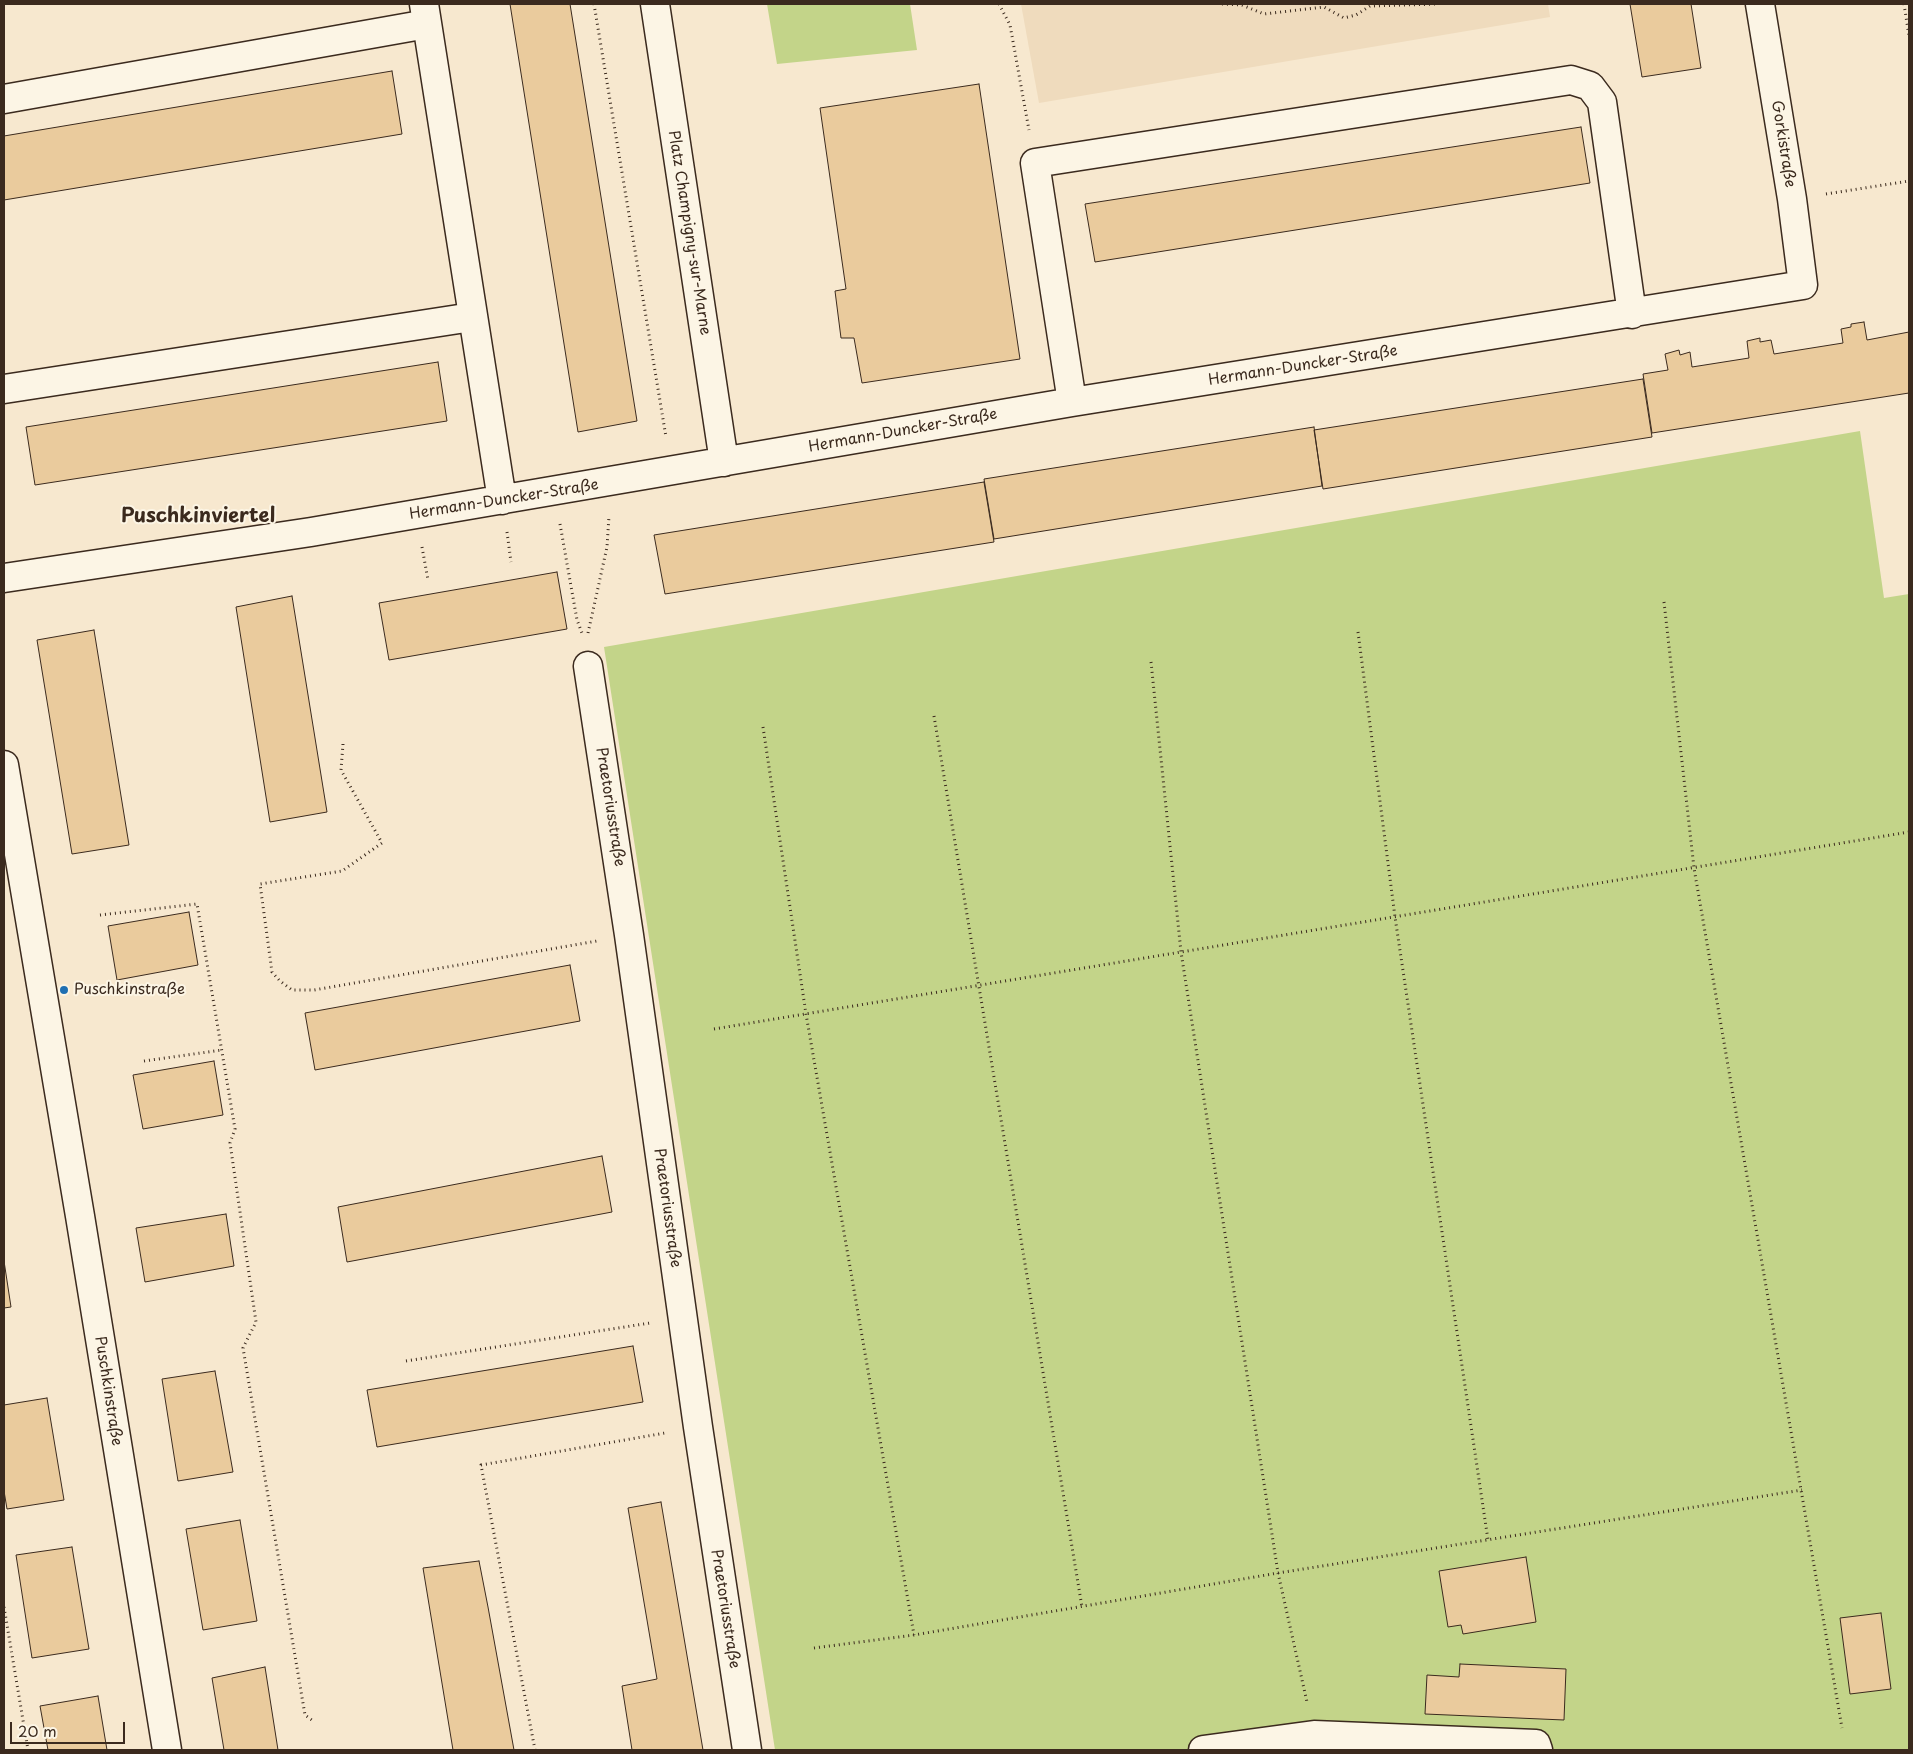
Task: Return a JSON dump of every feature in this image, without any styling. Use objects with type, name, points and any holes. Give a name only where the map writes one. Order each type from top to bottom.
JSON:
[{"type":"street","name":"Platz Champigny-sur-Marne","points":[[655,4],[724,462]]},
{"type":"street","name":"Gorkistraße","points":[[1760,4],[1792,199],[1803,285]]},
{"type":"street","points":[[4,98],[425,14],[502,500]]},
{"type":"street","points":[[1072,402],[1035,163],[1571,80],[1590,86],[1602,102],[1632,314]]},
{"type":"street","name":"Hermann-Duncker-Straße","points":[[4,578],[312,532],[1072,402],[1632,314],[1803,285]]},
{"type":"street","points":[[4,389],[472,316]]},
{"type":"street","name":"Praetoriusstraße","points":[[587,654],[629,935],[698,1428],[747,1750]]},
{"type":"street","name":"Puschkinstraße","points":[[4,765],[167,1750]]},
{"type":"street","points":[[1203,1750],[1330,1740],[1536,1744],[1538,1750]]},
{"type":"path","points":[[594,4],[667,440]]},
{"type":"path","points":[[999,4],[1010,25],[1035,163]]},
{"type":"path","points":[[1222,4],[1242,5],[1264,14],[1324,7],[1344,18],[1356,15],[1370,6],[1438,4]]},
{"type":"path","points":[[1904,4],[1909,36]]},
{"type":"path","points":[[1792,199],[1909,181]]},
{"type":"path","points":[[587,654],[607,547],[611,482]]},
{"type":"path","points":[[554,492],[577,620],[583,635]]},
{"type":"path","points":[[1664,602],[1694,868],[1842,1728]]},
{"type":"path","points":[[1358,632],[1394,917],[1488,1540]]},
{"type":"path","points":[[1151,662],[1181,952],[1278,1573],[1330,1740]]},
{"type":"path","points":[[934,716],[1082,1607]]},
{"type":"path","points":[[763,727],[806,1014],[914,1635]]},
{"type":"path","points":[[343,744],[341,770],[382,842],[342,871],[260,884],[272,972],[292,990],[314,990],[629,935]]},
{"type":"path","points":[[714,1029],[1909,832]]},
{"type":"path","points":[[100,915],[197,904],[235,1129],[230,1143],[256,1322],[243,1348],[305,1715],[313,1720]]},
{"type":"path","points":[[144,1061],[222,1050]]},
{"type":"path","points":[[406,1361],[683,1318]]},
{"type":"path","points":[[536,1750],[481,1465],[698,1428]]},
{"type":"path","points":[[814,1648],[914,1635],[1278,1573],[1802,1490]]},
{"type":"path","points":[[4,1607],[28,1750],[23,1750]]},
{"type":"path","points":[[4,1648],[10,1647]]},
{"type":"shaded area","points":[[1021,4],[1548,4],[1550,17],[1039,103]]},
{"type":"green space","points":[[767,4],[910,4],[917,50],[777,64]]},
{"type":"green space","points":[[1860,431],[1884,598],[1909,594],[1909,1750],[775,1750],[604,647]]},
{"type":"building","points":[[510,4],[570,4],[637,421],[578,432]]},
{"type":"building","points":[[1630,4],[1691,4],[1701,68],[1642,77]]},
{"type":"building","points":[[392,71],[402,134],[4,200],[4,136]]},
{"type":"building","points":[[979,84],[1020,359],[862,383],[854,338],[841,338],[835,291],[846,289],[820,108]]},
{"type":"building","points":[[1581,127],[1590,183],[1095,262],[1085,204]]},
{"type":"building","points":[[1864,322],[1867,340],[1909,332],[1909,393],[1652,433],[1643,374],[1668,370],[1665,354],[1679,350],[1680,355],[1690,352],[1692,367],[1749,358],[1747,341],[1760,338],[1760,342],[1771,340],[1774,354],[1843,343],[1841,329],[1851,327],[1851,324]]},
{"type":"building","points":[[438,362],[447,421],[35,485],[26,427]]},
{"type":"building","points":[[1643,379],[1652,437],[1323,489],[1314,430]]},
{"type":"building","points":[[1314,427],[1322,486],[994,539],[984,479]]},
{"type":"building","points":[[984,482],[994,542],[665,594],[654,535]]},
{"type":"building","points":[[557,572],[567,629],[389,660],[379,603]]},
{"type":"building","points":[[292,596],[327,812],[270,822],[236,607]]},
{"type":"building","points":[[94,630],[129,845],[72,854],[37,640]]},
{"type":"building","points":[[189,912],[198,965],[117,980],[108,926]]},
{"type":"building","points":[[570,965],[580,1021],[315,1070],[305,1013]]},
{"type":"building","points":[[214,1061],[223,1115],[143,1129],[133,1075]]},
{"type":"building","points":[[602,1156],[612,1212],[347,1262],[338,1207]]},
{"type":"building","points":[[226,1214],[234,1266],[145,1282],[136,1228]]},
{"type":"building","points":[[4,1261],[11,1307],[4,1308]]},
{"type":"building","points":[[633,1346],[643,1402],[377,1447],[367,1390]]},
{"type":"building","points":[[215,1371],[233,1472],[178,1481],[162,1379]]},
{"type":"building","points":[[47,1398],[64,1500],[7,1509],[4,1491],[4,1405]]},
{"type":"building","points":[[661,1502],[703,1750],[632,1750],[622,1686],[657,1679],[628,1508]]},
{"type":"building","points":[[240,1520],[257,1621],[203,1630],[186,1529]]},
{"type":"building","points":[[72,1547],[89,1649],[32,1658],[16,1555]]},
{"type":"building","points":[[1526,1557],[1536,1622],[1463,1634],[1461,1625],[1448,1627],[1439,1571]]},
{"type":"building","points":[[479,1561],[514,1750],[453,1750],[423,1568]]},
{"type":"building","points":[[1881,1613],[1891,1689],[1850,1694],[1840,1618]]},
{"type":"building","points":[[1460,1664],[1566,1669],[1564,1720],[1425,1714],[1427,1675],[1459,1677]]},
{"type":"building","points":[[265,1667],[278,1750],[224,1750],[212,1678]]},
{"type":"building","points":[[98,1696],[107,1750],[48,1750],[40,1706]]},
{"type":"place","name":"Puschkinstraße","points":[[64,990]]},
{"type":"district","name":"Puschkinviertel","points":[[198,516]]}]
